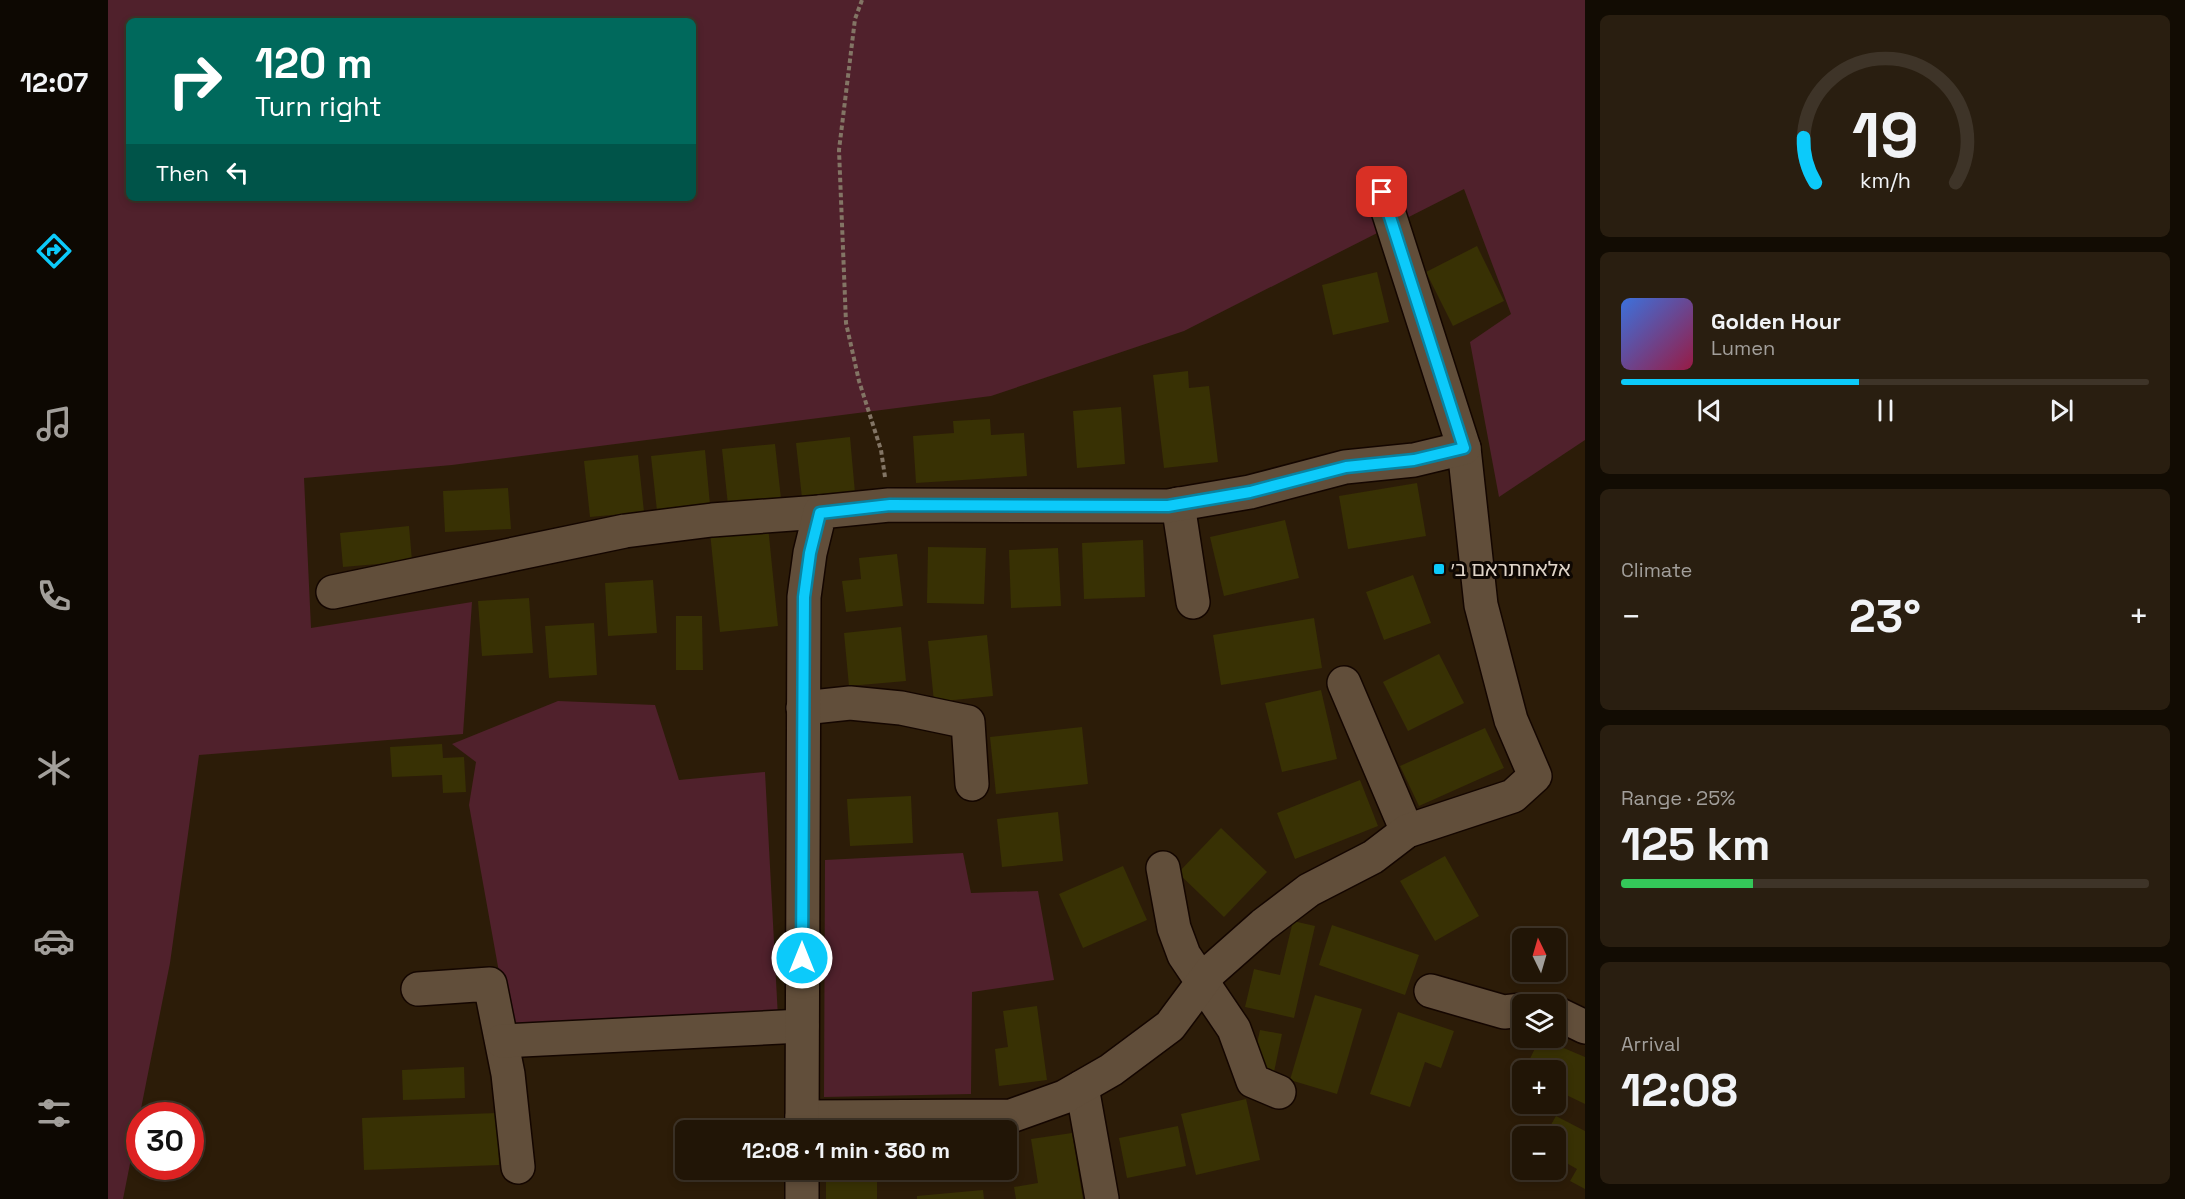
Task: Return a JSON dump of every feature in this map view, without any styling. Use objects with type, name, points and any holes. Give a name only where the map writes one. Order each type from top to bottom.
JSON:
[{"type":"street","points":[[906,1120],[1011,1116],[1064,1097],[1111,1070],[1170,1026],[1211,971],[1263,925],[1309,890],[1373,856],[1407,831],[1513,796],[1535,776],[1511,720],[1481,605],[1464,448],[1382,192]]},
{"type":"street","points":[[333,592],[625,531],[712,520],[820,513],[890,505],[1178,504],[1250,492],[1346,467],[1414,460],[1464,448]]},
{"type":"street","points":[[1178,504],[1193,602]]},
{"type":"street","points":[[802,1120],[804,597],[810,553],[820,513]]},
{"type":"street","points":[[1344,683],[1407,831]]},
{"type":"street","points":[[803,708],[850,703],[901,708],[968,722],[972,784]]},
{"type":"street","points":[[1163,868],[1174,928],[1184,955],[1234,1029],[1253,1081],[1279,1092]]},
{"type":"street","points":[[418,989],[490,984],[508,1074],[518,1167]]},
{"type":"street","points":[[1431,991],[1504,1012],[1512,1011]]},
{"type":"street","points":[[1566,1018],[1585,1027]]},
{"type":"street","points":[[501,1041],[802,1026]]},
{"type":"street","points":[[1082,1087],[1102,1199]]},
{"type":"street","points":[[802,1180],[802,1199]]},
{"type":"path","points":[[862,0],[855,19],[838,150],[846,323],[859,381],[881,450],[890,505]]},
{"type":"shaded area","points":[[108,0],[1585,0],[1585,440],[1499,497],[1470,342],[1511,314],[1464,189],[1184,331],[991,396],[452,465],[304,478],[311,628],[472,602],[463,734],[199,755],[170,963],[142,1102],[126,1102],[127,1180],[123,1199],[108,1199]]},
{"type":"shaded area","points":[[558,701],[655,705],[679,780],[765,772],[778,1018],[509,1028],[469,805],[476,762],[452,744]]},
{"type":"shaded area","points":[[963,853],[971,893],[1038,891],[1054,980],[972,992],[971,1094],[824,1097],[825,860]]},
{"type":"building","points":[[1477,246],[1504,301],[1453,326],[1426,272]]},
{"type":"building","points":[[1377,272],[1389,322],[1333,335],[1322,285]]},
{"type":"building","points":[[1188,371],[1189,388],[1209,386],[1218,462],[1164,468],[1153,375]]},
{"type":"building","points":[[1121,407],[1125,464],[1077,468],[1073,411]]},
{"type":"building","points":[[990,419],[991,435],[1024,433],[1027,476],[916,483],[913,436],[954,433],[953,421]]},
{"type":"building","points":[[850,437],[855,493],[802,498],[796,443]]},
{"type":"building","points":[[775,444],[781,499],[728,505],[722,449]]},
{"type":"building","points":[[705,450],[710,505],[657,511],[651,456]]},
{"type":"building","points":[[638,455],[644,512],[590,517],[584,461]]},
{"type":"building","points":[[1417,483],[1426,536],[1348,549],[1339,496]]},
{"type":"building","points":[[508,488],[511,529],[445,532],[443,491]]},
{"type":"building","points":[[1285,520],[1299,578],[1224,596],[1210,537]]},
{"type":"building","points":[[409,526],[412,561],[343,567],[340,533]]},
{"type":"building","points":[[768,526],[778,626],[720,632],[710,532]]},
{"type":"building","points":[[1143,540],[1145,597],[1084,599],[1082,543]]},
{"type":"building","points":[[928,547],[986,548],[984,604],[927,603]]},
{"type":"building","points":[[1058,548],[1061,606],[1011,608],[1009,550]]},
{"type":"building","points":[[897,554],[903,606],[846,612],[842,581],[861,579],[859,558]]},
{"type":"building","points":[[1413,575],[1431,623],[1384,640],[1366,592]]},
{"type":"building","points":[[653,580],[657,633],[608,636],[605,583]]},
{"type":"building","points":[[529,598],[533,653],[482,656],[478,601]]},
{"type":"building","points":[[676,616],[702,616],[703,670],[676,670]]},
{"type":"building","points":[[1314,618],[1322,668],[1221,685],[1213,635]]},
{"type":"building","points":[[594,623],[597,675],[549,678],[545,626]]},
{"type":"building","points":[[901,627],[906,681],[849,686],[844,633]]},
{"type":"building","points":[[987,635],[993,696],[934,702],[928,641]]},
{"type":"building","points":[[1439,654],[1464,703],[1408,731],[1383,682]]},
{"type":"building","points":[[1321,690],[1337,759],[1282,772],[1265,703]]},
{"type":"building","points":[[1082,727],[1088,784],[996,794],[990,737]]},
{"type":"building","points":[[1485,728],[1504,768],[1419,806],[1400,766]]},
{"type":"building","points":[[442,744],[443,758],[464,757],[466,792],[443,793],[442,775],[392,777],[390,747]]},
{"type":"building","points":[[1360,780],[1378,826],[1295,859],[1277,813]]},
{"type":"building","points":[[911,796],[913,843],[850,846],[847,799]]},
{"type":"building","points":[[1058,812],[1063,861],[1002,867],[997,819]]},
{"type":"building","points":[[1221,828],[1267,872],[1224,917],[1178,873]]},
{"type":"building","points":[[1445,856],[1479,916],[1435,941],[1400,881]]},
{"type":"building","points":[[1123,866],[1147,920],[1083,948],[1059,894]]},
{"type":"building","points":[[1293,921],[1315,926],[1294,1018],[1245,1007],[1254,969],[1280,975]]},
{"type":"building","points":[[1332,925],[1419,955],[1405,995],[1319,965]]},
{"type":"building","points":[[1315,995],[1362,1009],[1337,1094],[1290,1080]]},
{"type":"building","points":[[1037,1006],[1047,1080],[999,1086],[995,1049],[1008,1047],[1003,1011]]},
{"type":"building","points":[[1398,1012],[1454,1031],[1441,1068],[1425,1062],[1410,1107],[1370,1094]]},
{"type":"building","points":[[1260,1030],[1282,1034],[1274,1072],[1252,1067]]},
{"type":"building","points":[[1535,1048],[1564,1048],[1585,1057],[1585,1104],[1566,1095],[1566,1060],[1529,1060]]},
{"type":"building","points":[[464,1067],[465,1098],[403,1100],[402,1070]]},
{"type":"building","points":[[1246,1099],[1260,1160],[1196,1175],[1181,1114]]},
{"type":"building","points":[[497,1113],[499,1165],[364,1170],[362,1118]]},
{"type":"building","points":[[1556,1116],[1585,1131],[1585,1189],[1570,1181],[1577,1169],[1566,1163],[1566,1126],[1550,1126]]},
{"type":"building","points":[[1178,1126],[1186,1166],[1127,1178],[1119,1138]]},
{"type":"building","points":[[1072,1133],[1083,1199],[1016,1199],[1014,1187],[1038,1183],[1031,1139]]},
{"type":"building","points":[[826,1180],[877,1180],[877,1199],[826,1199]]},
{"type":"building","points":[[983,1190],[984,1199],[917,1199],[917,1196]]},
{"type":"place","name":"אלאחתראם ב׳","points":[[1439,569]]},
{"type":"route","points":[[802,958],[804,597],[810,553],[820,513],[890,505],[1168,506],[1250,492],[1346,467],[1414,460],[1464,448],[1382,192]]}]
